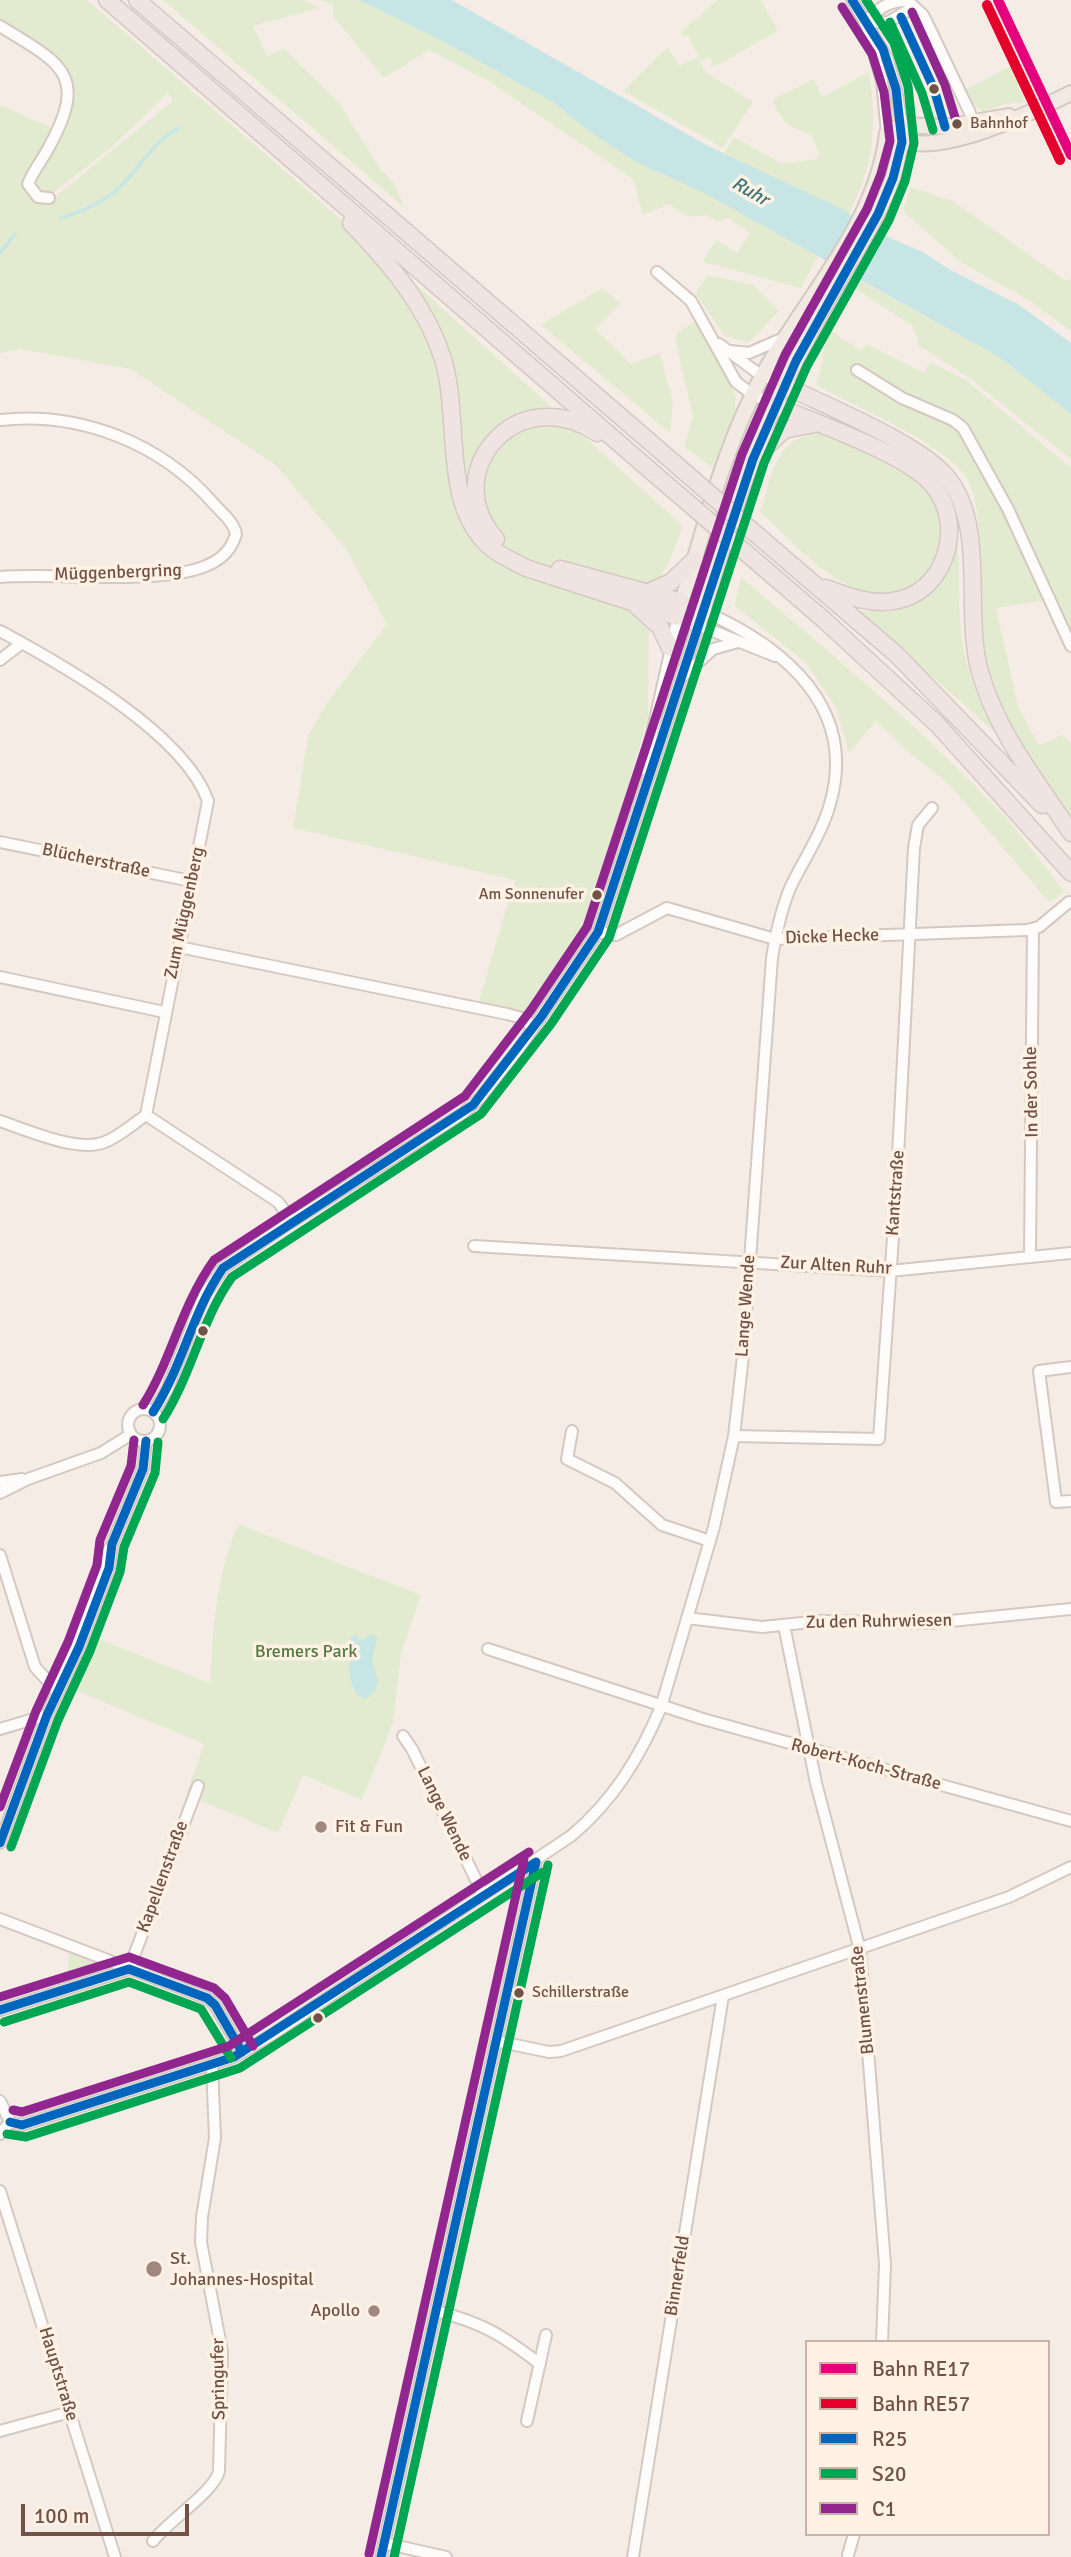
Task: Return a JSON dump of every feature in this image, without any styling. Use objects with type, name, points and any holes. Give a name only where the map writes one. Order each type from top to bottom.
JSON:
[{"type":"highway","points":[[107,0],[823,619],[961,749],[1071,873]]},
{"type":"highway","points":[[138,0],[858,620],[954,711],[1071,835]]},
{"type":"highway","points":[[295,163],[391,267],[427,320],[448,379],[454,415],[457,484],[465,512],[474,529],[495,551],[526,568],[632,603],[680,610]]},
{"type":"highway","points":[[784,385],[922,455],[953,484],[963,506],[970,535],[973,637],[988,696],[1014,748],[1071,835]]},
{"type":"highway","points":[[775,405],[897,459],[926,478],[942,497],[950,533],[946,554],[936,574],[923,588],[900,600],[865,601],[814,583]]},
{"type":"highway","points":[[649,469],[570,418],[542,416],[520,421],[493,443],[480,467],[476,498],[485,525],[496,540],[513,552],[548,566],[649,592],[680,610]]},
{"type":"highway","points":[[753,459],[784,430],[814,424]]},
{"type":"highway","points":[[649,592],[671,582],[695,559]]},
{"type":"highway","points":[[632,603],[660,627],[670,648]]},
{"type":"main road","points":[[886,138],[901,147],[980,133],[1005,125],[1071,93]]},
{"type":"main road","points":[[698,626],[753,459],[870,196],[886,138],[902,125],[955,127],[1034,111]]},
{"type":"main road","points":[[680,610],[725,464],[752,394],[786,337],[830,281],[885,201],[901,147],[902,125]]},
{"type":"street","points":[[852,0],[887,58],[902,125]]},
{"type":"street","points":[[865,23],[880,7],[897,0],[910,4],[923,15],[970,113]]},
{"type":"street","points":[[865,23],[888,23],[901,17],[910,4]]},
{"type":"street","points":[[865,23],[882,81],[886,138]]},
{"type":"street","points":[[0,26],[57,64],[69,87],[63,119],[28,186],[38,197],[50,198]]},
{"type":"street","points":[[657,272],[687,296],[715,340],[736,382],[752,394],[775,405]]},
{"type":"street","points":[[725,350],[749,353],[786,337]]},
{"type":"street","points":[[715,340],[725,350],[763,375],[784,385]]},
{"type":"street","points":[[858,370],[902,398],[953,420],[962,428],[1008,509],[1044,581],[1071,646]]},
{"type":"street","name":"Müggenbergring","points":[[0,420],[19,418],[71,423],[134,443],[190,480],[235,527],[236,534],[232,544],[221,557],[209,565],[190,571],[157,574],[0,576]]},
{"type":"street","points":[[635,813],[680,610]]},
{"type":"street","name":"Lange Wende","points":[[10,2122],[22,2125],[212,2065],[242,2052],[536,1862],[578,1829],[616,1789],[638,1757],[661,1707],[710,1541],[734,1436],[775,939],[787,895],[825,818],[835,778],[833,747],[826,719],[812,691],[784,659],[750,633],[703,610],[680,610]]},
{"type":"street","name":"Lange Wende","points":[[680,610],[698,626],[784,659]]},
{"type":"street","points":[[153,1412],[167,1390],[204,1294],[223,1268],[292,1220],[462,1114],[480,1098],[532,1030],[598,932],[698,626]]},
{"type":"street","name":"Zum Müggenberg","points":[[0,631],[134,714],[201,781],[208,802],[164,1013],[146,1115]]},
{"type":"street","points":[[680,679],[713,649],[738,642]]},
{"type":"street","points":[[0,660],[22,643]]},
{"type":"street","name":"Kantstraße","points":[[734,1436],[879,1439],[916,831],[932,808]]},
{"type":"street","name":"Blücherstraße","points":[[0,842],[191,881]]},
{"type":"street","points":[[1033,929],[1069,902]]},
{"type":"street","name":"Dicke Hecke","points":[[598,932],[616,935],[667,908],[775,939],[1033,929]]},
{"type":"street","name":"In der Sohle","points":[[1030,1255],[1033,929]]},
{"type":"street","points":[[179,947],[507,1014],[526,1019],[532,1030]]},
{"type":"street","points":[[0,977],[164,1013]]},
{"type":"street","points":[[0,1121],[71,1143],[94,1144],[104,1142],[146,1115],[278,1202],[292,1220]]},
{"type":"street","name":"Zur Alten Ruhr","points":[[474,1246],[890,1271],[1071,1253]]},
{"type":"street","points":[[1071,1367],[1039,1371],[1056,1502],[1071,1501]]},
{"type":"street","points":[[143,1409],[153,1412],[160,1427],[156,1435],[146,1441],[138,1441],[130,1435],[128,1422],[134,1412],[143,1409]]},
{"type":"street","points":[[572,1431],[567,1459],[615,1483],[662,1525],[710,1541]]},
{"type":"street","points":[[0,1493],[28,1479],[101,1453],[130,1435]]},
{"type":"street","points":[[0,1843],[47,1715],[79,1647],[109,1568],[112,1544],[143,1469],[146,1441]]},
{"type":"street","points":[[0,1482],[28,1479]]},
{"type":"street","points":[[0,1555],[36,1667],[57,1691]]},
{"type":"street","name":"Zu den Ruhrwiesen","points":[[687,1618],[762,1627],[822,1621],[930,1623],[1071,1609]]},
{"type":"street","name":"Blumenstraße","points":[[784,1625],[816,1783],[860,1950],[885,2264],[882,2340]]},
{"type":"street","name":"Robert-Koch-Straße","points":[[488,1649],[616,1689],[661,1707],[1071,1821]]},
{"type":"street","points":[[0,1729],[47,1715]]},
{"type":"street","name":"Lange Wende","points":[[403,1736],[412,1749],[483,1894]]},
{"type":"street","name":"Kapellenstraße","points":[[128,1969],[198,1786]]},
{"type":"street","points":[[381,2557],[536,1862]]},
{"type":"street","points":[[496,2041],[549,2052],[561,2051],[1009,1897],[1071,1867]]},
{"type":"street","points":[[0,1919],[207,1998],[217,2008],[242,2052]]},
{"type":"street","points":[[0,2010],[128,1969]]},
{"type":"street","name":"Binnerfeld","points":[[633,2557],[723,1996]]},
{"type":"street","name":"Springufer","points":[[153,2541],[183,2509],[210,2488],[219,2471],[222,2351],[201,2242],[202,2217],[216,2128],[212,2065]]},
{"type":"street","points":[[0,2102],[10,2122],[0,2134]]},
{"type":"street","name":"Hauptstraße","points":[[0,2191],[116,2557]]},
{"type":"street","points":[[436,2311],[476,2322],[505,2337],[540,2364]]},
{"type":"street","points":[[527,2421],[546,2335]]},
{"type":"street","points":[[0,2431],[70,2412]]},
{"type":"street","points":[[845,2556],[853,2536]]},
{"type":"street","points":[[384,2543],[446,2557]]},
{"type":"green space","points":[[0,0],[87,0],[412,281],[683,526],[669,562],[657,582],[649,626],[648,716],[590,922],[525,1017],[478,1004],[515,880],[293,828],[308,736],[329,700],[387,624],[346,549],[276,465],[130,369],[20,349],[0,353],[0,105],[55,129],[26,186],[35,197],[43,199],[56,196],[173,101],[168,93],[113,146],[49,196],[40,196],[30,183],[65,116],[70,96],[69,81],[52,57],[0,24]]},
{"type":"green space","points":[[163,0],[304,0],[320,8],[253,26],[267,56],[284,49],[339,103],[381,170],[394,183],[405,208]]},
{"type":"green space","points":[[322,0],[359,0],[444,42],[553,102],[587,130],[634,160],[706,194],[818,256],[801,288],[703,262],[716,240],[737,253],[750,233],[728,218],[718,222],[706,215],[688,217],[669,204],[643,215],[633,179],[490,82],[429,50],[384,78],[333,16],[334,6]]},
{"type":"green space","points":[[717,0],[761,0],[778,31],[714,67],[709,57],[701,61],[688,36],[684,37],[681,32]]},
{"type":"green space","points":[[668,47],[679,66],[697,57],[706,72],[753,102],[723,148],[623,91]]},
{"type":"green space","points":[[1017,63],[1020,71],[1018,87],[1026,102],[1005,104],[983,112],[974,104],[966,89]]},
{"type":"green space","points":[[869,72],[873,110],[872,144],[864,178],[849,214],[724,153],[734,137],[782,164],[816,159],[820,154],[810,134],[786,122],[773,99],[814,79],[822,97]]},
{"type":"green space","points":[[911,187],[953,201],[1066,281],[1071,279],[1071,331],[1027,299],[962,263],[903,211]]},
{"type":"green space","points":[[708,275],[754,285],[779,311],[748,343],[725,336],[695,293]]},
{"type":"green space","points":[[857,279],[999,357],[1071,414],[1071,459],[968,377],[919,346],[913,326],[853,287]]},
{"type":"green space","points":[[602,288],[621,304],[595,329],[631,364],[660,353],[673,403],[670,433],[541,325]]},
{"type":"green space","points":[[696,321],[724,366],[735,395],[735,413],[715,470],[684,446],[693,417],[675,339],[678,332]]},
{"type":"green space","points":[[829,329],[860,350],[867,344],[924,373],[930,362],[966,380],[1071,468],[1071,635],[1046,600],[996,608],[1018,706],[1039,745],[1063,735],[1071,743],[1071,816],[1018,739],[988,672],[982,635],[977,511],[965,476],[953,463],[917,437],[816,385]]},
{"type":"green space","points":[[810,430],[844,440],[882,458],[917,482],[930,495],[941,514],[941,534],[939,551],[926,577],[901,591],[871,593],[855,588],[829,574],[804,554],[760,512],[781,454],[788,445],[809,435]]},
{"type":"green space","points":[[950,512],[958,552],[960,620],[967,665],[976,692],[996,733],[858,611],[908,605],[931,593],[945,573]]},
{"type":"green space","points":[[741,577],[878,694],[944,755],[1007,819],[1064,891],[1050,903],[949,784],[908,752],[876,721],[849,753],[836,708],[806,663],[735,606]]},
{"type":"green space","name":"Bremers Park","points":[[238,1524],[421,1595],[401,1654],[393,1723],[362,1800],[303,1775],[278,1833],[186,1795],[204,1744],[65,1686],[86,1634],[210,1683],[220,1582]]},
{"type":"green space","points":[[69,1950],[97,1961],[96,1974],[67,1983]]},
{"type":"water","name":"Ruhr","points":[[359,0],[452,0],[706,145],[838,207],[892,239],[921,251],[949,269],[1021,306],[1071,343],[1071,414],[999,357],[706,194],[634,161],[587,130],[553,102],[444,42]]},
{"type":"water","points":[[355,1634],[361,1641],[372,1634],[377,1638],[373,1662],[378,1683],[366,1699],[359,1695],[351,1682],[350,1640]]},
{"type":"waterway","points":[[61,218],[92,206],[114,192],[153,148],[178,128]]},
{"type":"waterway","points":[[0,253],[15,234]]},
{"type":"rail line","name":"RE17","points":[[998,0],[1071,155]]},
{"type":"rail line","name":"RE57","points":[[987,5],[1060,160]]},
{"type":"transit line","name":"R25","points":[[153,1412],[172,1377],[203,1303],[223,1268],[473,1105],[541,1017],[598,932],[753,459],[796,361],[878,214],[893,178],[902,142],[896,89],[883,49],[852,0]]},
{"type":"transit line","name":"S20","points":[[163,1419],[182,1384],[212,1311],[232,1277],[481,1114],[551,1024],[609,938],[764,463],[807,366],[889,220],[905,181],[914,143],[908,86],[894,43],[866,0]]},
{"type":"transit line","name":"C1","points":[[143,1405],[162,1369],[193,1296],[214,1260],[465,1096],[531,1010],[587,927],[742,454],[785,355],[867,209],[881,174],[890,141],[884,92],[872,54],[842,7]]},
{"type":"transit line","name":"C1","points":[[912,12],[945,85],[957,124]]},
{"type":"transit line","name":"R25","points":[[901,17],[934,89],[945,127]]},
{"type":"transit line","name":"S20","points":[[890,22],[922,93],[933,130]]},
{"type":"transit line","name":"C1","points":[[0,1807],[36,1711],[68,1642],[97,1565],[100,1540],[131,1466],[134,1440]]},
{"type":"transit line","name":"R25","points":[[0,1843],[47,1715],[79,1647],[109,1568],[112,1544],[143,1469],[146,1441]]},
{"type":"transit line","name":"S20","points":[[11,1847],[58,1720],[90,1651],[120,1572],[124,1547],[155,1473],[158,1442]]},
{"type":"transit line","name":"C1","points":[[13,2110],[22,2112],[229,2046],[529,1852]]},
{"type":"transit line","name":"C1","points":[[369,2554],[524,1859]]},
{"type":"transit line","name":"R25","points":[[10,2122],[22,2125],[234,2057],[536,1862]]},
{"type":"transit line","name":"R25","points":[[381,2557],[536,1862]]},
{"type":"transit line","name":"S20","points":[[394,2557],[548,1865]]},
{"type":"transit line","name":"S20","points":[[7,2134],[26,2137],[240,2068],[543,1872]]},
{"type":"transit line","name":"C1","points":[[0,1997],[129,1957],[214,1988],[225,1998],[253,2046]]},
{"type":"transit line","name":"R25","points":[[0,2010],[129,1969],[207,1998],[215,2005],[242,2052]]},
{"type":"transit line","name":"S20","points":[[4,2022],[129,1982],[201,2009],[231,2058]]},
{"type":"place","name":"Bahnhof","points":[[957,124]]},
{"type":"place","name":"Am Sonnenufer","points":[[597,895]]},
{"type":"place","name":"Fit & Fun","points":[[321,1827]]},
{"type":"place","name":"Schillerstraße","points":[[519,1993]]},
{"type":"place","name":"St. Johannes-Hospital","points":[[154,2269]]},
{"type":"place","name":"Apollo","points":[[374,2311]]}]
